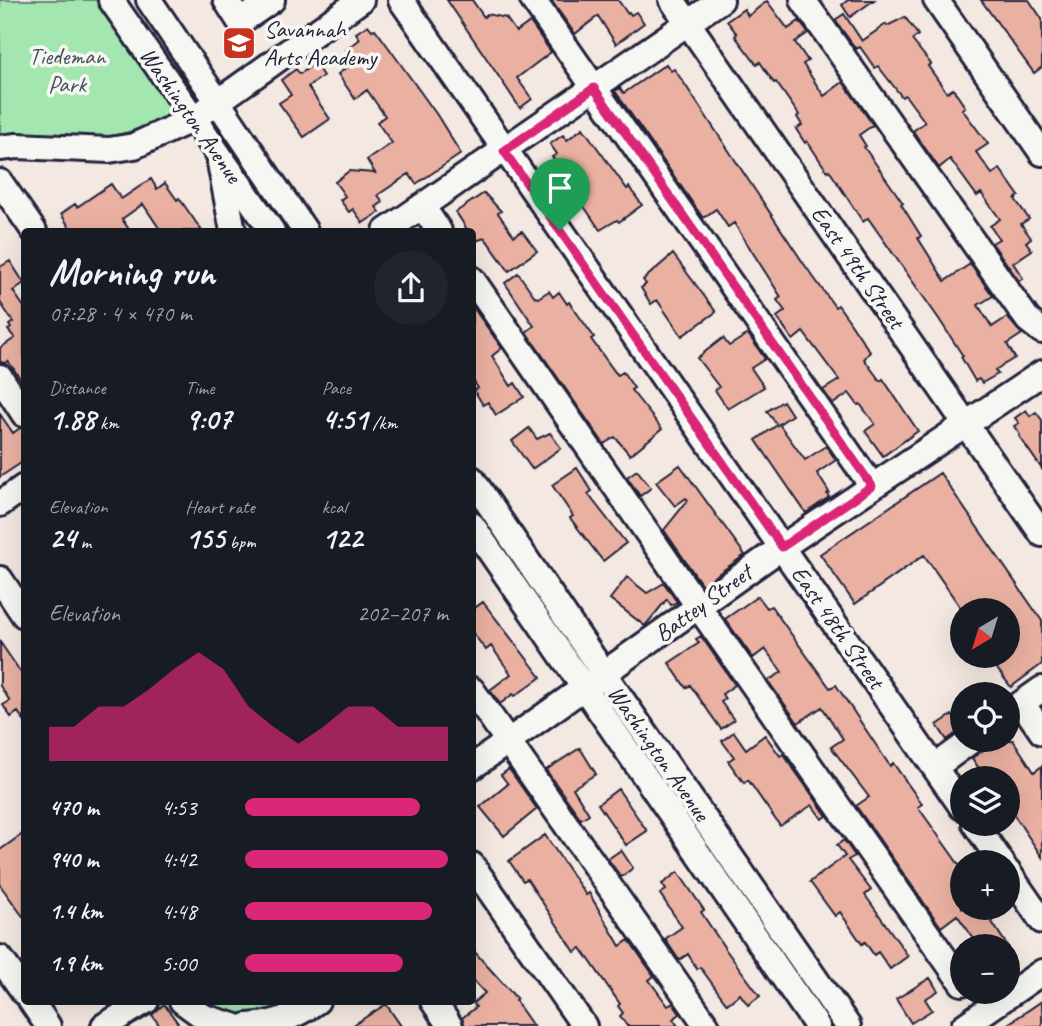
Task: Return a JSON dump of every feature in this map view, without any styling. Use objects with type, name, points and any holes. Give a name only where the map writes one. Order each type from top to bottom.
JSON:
[{"type":"street","name":"Washington Avenue","points":[[111,0],[270,228]]},
{"type":"street","name":"Washington Avenue","points":[[149,0],[303,228]]},
{"type":"street","points":[[226,0],[240,22],[272,0]]},
{"type":"street","points":[[0,148],[134,146],[195,118],[361,0]]},
{"type":"street","name":"East 48th Street","points":[[401,0],[950,789]]},
{"type":"street","points":[[533,0],[872,486]]},
{"type":"street","name":"East 49th Street","points":[[672,0],[1042,534]]},
{"type":"street","points":[[390,228],[721,0]]},
{"type":"street","points":[[803,0],[1028,320],[1042,331]]},
{"type":"street","points":[[936,0],[1042,153]]},
{"type":"street","points":[[218,155],[232,228]]},
{"type":"street","points":[[0,182],[32,228]]},
{"type":"street","points":[[422,206],[437,228]]},
{"type":"street","points":[[476,285],[950,966]]},
{"type":"street","name":"Battey Street","points":[[476,764],[782,547],[1042,373]]},
{"type":"street","points":[[0,377],[21,409]]},
{"type":"street","name":"Washington Avenue","points":[[476,485],[848,1026]]},
{"type":"street","points":[[0,504],[21,489]]},
{"type":"street","name":"Washington Avenue","points":[[476,531],[817,1026]]},
{"type":"street","points":[[0,579],[21,610]]},
{"type":"street","points":[[476,696],[707,1026]]},
{"type":"street","points":[[1024,702],[1042,732]]},
{"type":"street","points":[[935,767],[956,752]]},
{"type":"street","points":[[476,871],[584,1026]]},
{"type":"street","points":[[1020,889],[1042,921]]},
{"type":"street","points":[[0,958],[21,988]]},
{"type":"street","points":[[973,1004],[980,1022],[1042,972]]},
{"type":"street","points":[[34,1005],[48,1026]]},
{"type":"street","points":[[104,1026],[139,1005]]},
{"type":"street","points":[[186,1005],[203,1021],[234,1026]]},
{"type":"street","points":[[436,1005],[450,1026]]},
{"type":"street","points":[[247,1026],[268,1025],[307,1014]]},
{"type":"green space","name":"Tiedeman Park","points":[[0,0],[102,0],[178,109],[156,122],[113,136],[71,139],[0,133]]},
{"type":"green space","points":[[196,1005],[309,1005],[268,1025]]},
{"type":"building","points":[[447,0],[472,0],[484,17],[487,14],[506,18],[516,32],[530,22],[551,52],[517,78],[532,99],[520,108]]},
{"type":"building","points":[[551,0],[618,0],[627,13],[631,15],[636,12],[644,23],[616,44],[598,16],[575,34]]},
{"type":"building","points":[[848,0],[874,0],[850,17],[842,5]]},
{"type":"building","points":[[981,0],[1029,0],[1042,19],[1042,67],[1034,73]]},
{"type":"building","points":[[767,1],[788,29],[799,21],[808,33],[795,42],[808,61],[803,64],[824,96],[843,82],[873,125],[859,135],[866,146],[864,147],[903,203],[901,204],[921,236],[918,238],[945,281],[970,264],[993,296],[978,305],[992,327],[1007,317],[1022,334],[1007,344],[1015,358],[995,370],[998,374],[982,383],[979,379],[975,381],[961,357],[963,356],[939,319],[868,218],[863,222],[829,170],[827,171],[807,141],[805,143],[796,129],[802,125],[797,117],[799,115],[760,62],[757,65],[735,36],[737,34],[727,21],[744,9],[748,16]]},
{"type":"building","points":[[844,14],[862,41],[886,24],[887,26],[905,17],[918,35],[912,40],[931,64],[928,66],[947,93],[953,89],[965,107],[962,109],[988,144],[976,152],[992,174],[1000,169],[1019,196],[1015,199],[1029,219],[1021,224],[1031,238],[1026,242],[1032,250],[1013,263],[1023,278],[1019,281],[992,243],[999,239],[990,226],[1000,219],[981,193],[977,196],[950,159],[939,168],[913,131],[925,122],[878,66],[875,68],[860,47],[856,49],[835,20]]},
{"type":"building","points":[[368,25],[372,30],[375,29],[384,41],[437,115],[461,154],[416,184],[409,174],[378,195],[383,202],[376,207],[380,212],[363,223],[353,209],[349,212],[340,200],[345,196],[335,182],[349,171],[375,173],[367,160],[392,143],[377,122],[385,116],[367,90],[355,99],[338,74],[352,64],[350,61],[353,60],[346,50],[360,39],[356,33]]},
{"type":"building","points":[[315,63],[323,76],[308,87],[330,119],[304,137],[279,103],[291,95],[281,80],[296,69],[300,74]]},
{"type":"building","points":[[666,64],[671,71],[674,69],[684,83],[804,264],[835,307],[838,305],[848,319],[870,352],[864,359],[880,381],[883,379],[918,431],[883,456],[865,431],[875,424],[860,404],[858,405],[849,393],[833,404],[823,390],[839,380],[803,332],[793,340],[777,317],[785,311],[777,300],[781,297],[734,223],[728,227],[716,209],[703,218],[615,91],[620,88],[624,93]]},
{"type":"building","points":[[583,128],[627,189],[629,187],[642,205],[619,222],[617,220],[600,230],[571,187],[573,185],[552,157],[557,154],[550,144],[563,135],[567,140]]},
{"type":"building","points":[[151,179],[157,189],[165,183],[200,228],[159,228],[143,204],[122,219],[128,228],[70,228],[61,214],[75,204],[77,207],[111,184],[121,199]]},
{"type":"building","points":[[484,193],[501,211],[498,213],[514,236],[522,231],[537,251],[509,271],[485,238],[476,241],[476,228],[466,228],[456,212]]},
{"type":"building","points":[[673,254],[716,312],[682,336],[657,300],[651,304],[641,288],[646,284],[643,280]]},
{"type":"building","points":[[10,261],[21,278],[21,285],[13,291],[21,303],[21,380],[8,361],[0,362],[0,348],[15,338],[8,330],[13,322],[0,302],[0,267]]},
{"type":"building","points":[[518,273],[535,297],[538,298],[549,291],[553,297],[559,292],[567,304],[569,302],[615,372],[618,375],[623,372],[634,388],[631,390],[662,429],[630,455],[615,437],[604,444],[526,332],[534,326],[505,283]]},
{"type":"building","points":[[476,312],[502,348],[492,356],[511,386],[515,383],[524,397],[496,415],[488,402],[483,405],[476,393]]},
{"type":"building","points":[[748,334],[765,359],[751,368],[764,387],[728,409],[715,390],[719,387],[697,358],[723,338],[729,346]]},
{"type":"building","points":[[783,401],[792,415],[779,424],[805,460],[826,446],[836,460],[817,473],[829,492],[829,497],[806,513],[756,440],[777,425],[767,411]]},
{"type":"building","points":[[1026,410],[1030,416],[1036,412],[1042,420],[1042,469],[1014,426],[1019,423],[1015,418]]},
{"type":"building","points":[[0,414],[13,433],[21,428],[21,463],[0,477]]},
{"type":"building","points":[[529,428],[537,439],[550,433],[561,448],[532,469],[512,441]]},
{"type":"building","points":[[680,465],[745,555],[702,585],[664,530],[688,500],[686,498],[675,506],[656,482]]},
{"type":"building","points":[[577,468],[592,491],[588,494],[626,543],[603,561],[570,518],[573,516],[552,485]]},
{"type":"building","points":[[637,470],[651,488],[640,496],[627,477]]},
{"type":"building","points":[[940,473],[1042,621],[1042,664],[1018,682],[1007,682],[997,668],[1020,668],[1020,598],[954,598],[924,555],[855,604],[820,554]]},
{"type":"building","points":[[627,577],[647,593],[664,583],[677,602],[671,605],[667,599],[645,626],[610,599]]},
{"type":"building","points":[[758,596],[767,608],[771,606],[830,688],[836,685],[890,766],[893,763],[922,804],[918,807],[950,852],[950,920],[941,927],[856,806],[869,797],[831,747],[843,739],[822,707],[798,723],[768,681],[782,672],[765,649],[753,658],[725,619]]},
{"type":"building","points":[[483,602],[541,677],[500,704],[490,690],[511,674],[491,646],[486,650],[476,637],[476,607]]},
{"type":"building","points":[[701,636],[735,685],[722,694],[725,699],[721,702],[734,720],[721,729],[690,685],[686,688],[669,663],[699,643],[696,639]]},
{"type":"building","points":[[0,642],[21,673],[21,716],[18,712],[11,717],[3,705],[10,701],[0,686]]},
{"type":"building","points":[[950,716],[950,738],[947,740],[937,725]]},
{"type":"building","points":[[734,732],[746,749],[765,735],[780,756],[783,754],[827,816],[822,819],[812,805],[780,826],[748,780],[744,783],[728,761],[734,757],[722,741]]},
{"type":"building","points":[[580,748],[596,774],[573,788],[589,814],[581,819],[546,770]]},
{"type":"building","points":[[1020,751],[1034,772],[1042,766],[1042,857],[1020,824],[1020,766],[977,766],[972,758],[981,752]]},
{"type":"building","points":[[509,769],[537,809],[504,836],[480,807],[508,784],[501,775]]},
{"type":"building","points":[[618,789],[647,831],[626,845],[598,804]]},
{"type":"building","points":[[21,835],[21,914],[0,885],[0,850]]},
{"type":"building","points":[[545,835],[586,895],[589,893],[620,946],[629,940],[654,976],[649,980],[668,1006],[673,1003],[680,1014],[673,1019],[678,1026],[627,1026],[620,1016],[623,1013],[618,1006],[620,1004],[581,948],[575,952],[527,879],[523,881],[509,861]]},
{"type":"building","points":[[844,840],[855,856],[848,860],[871,890],[865,895],[908,956],[890,969],[878,952],[874,955],[865,942],[862,944],[840,912],[835,916],[810,882],[845,856],[837,845]]},
{"type":"building","points":[[621,850],[633,868],[621,877],[608,859]]},
{"type":"building","points":[[678,872],[704,910],[701,912],[726,950],[760,996],[748,1005],[740,994],[727,1004],[700,967],[697,969],[688,954],[679,960],[665,939],[682,927],[660,894],[666,890],[662,884]]},
{"type":"building","points":[[961,920],[991,920],[1000,934],[970,934]]},
{"type":"building","points":[[476,953],[517,999],[515,1000],[533,1026],[465,1026],[462,1018],[476,1007],[476,1000],[485,993],[476,983]]},
{"type":"building","points":[[930,978],[938,991],[925,999],[932,1010],[911,1023],[896,999]]},
{"type":"building","points":[[1042,1001],[1042,1026],[1005,1026]]},
{"type":"building","points":[[165,1005],[180,1026],[160,1026],[152,1015]]},
{"type":"building","points":[[387,1005],[401,1026],[352,1026]]},
{"type":"place","name":"Savannah Arts Academy","points":[[239,43]]},
{"type":"route","points":[[594,88],[872,486],[782,547],[560,230],[504,151],[594,88]]}]
